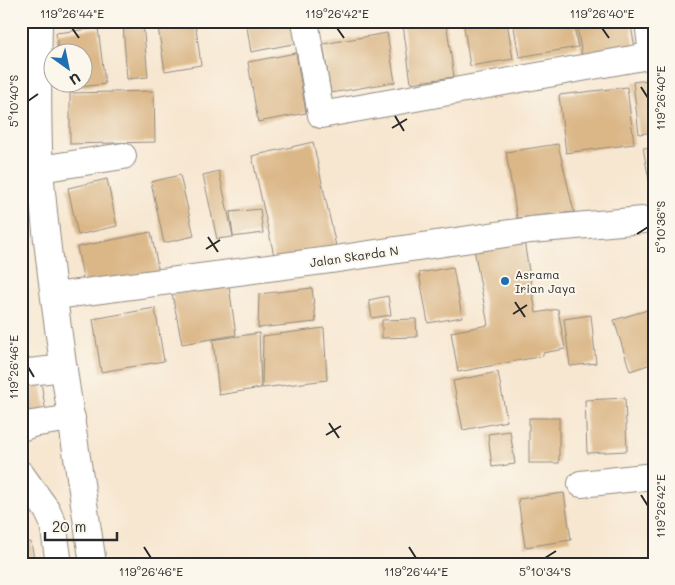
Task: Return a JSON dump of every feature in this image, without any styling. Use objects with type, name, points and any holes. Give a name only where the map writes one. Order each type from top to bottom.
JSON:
[{"type":"street","points":[[39,21],[40,169],[64,368],[93,564]]},
{"type":"street","points":[[305,21],[321,115],[653,55],[648,21]]},
{"type":"street","points":[[40,169],[124,156]]},
{"type":"street","name":"Jalan Skarda N","points":[[55,296],[330,260],[531,230],[654,219]]},
{"type":"street","points":[[21,373],[64,368]]},
{"type":"street","points":[[21,428],[32,424],[72,418]]},
{"type":"street","points":[[21,474],[47,510],[53,523],[59,564]]},
{"type":"street","points":[[581,484],[654,476]]},
{"type":"building","points":[[157,21],[195,21],[201,65],[165,71]]},
{"type":"building","points":[[246,21],[294,21],[298,43],[251,52]]},
{"type":"building","points":[[429,21],[446,21],[454,77],[411,83],[403,25]]},
{"type":"building","points":[[463,21],[507,21],[513,59],[470,66]]},
{"type":"building","points":[[513,21],[573,21],[578,47],[519,57]]},
{"type":"building","points":[[576,21],[630,21],[635,48],[582,56]]},
{"type":"building","points":[[143,23],[148,77],[127,79],[123,25]]},
{"type":"building","points":[[98,28],[105,84],[92,86],[92,42],[57,42],[56,33]]},
{"type":"building","points":[[387,33],[395,82],[331,93],[323,44]]},
{"type":"building","points":[[296,53],[306,113],[258,122],[248,62]]},
{"type":"building","points":[[654,79],[654,132],[639,134],[633,82]]},
{"type":"building","points":[[627,87],[634,144],[566,153],[559,95]]},
{"type":"building","points":[[154,91],[155,142],[70,144],[70,93]]},
{"type":"building","points":[[313,142],[336,246],[275,260],[252,156]]},
{"type":"building","points":[[558,144],[574,212],[517,218],[506,152]]},
{"type":"building","points":[[654,147],[654,201],[653,201],[643,148]]},
{"type":"building","points":[[219,171],[233,236],[230,212],[260,209],[263,233],[217,239],[203,175]]},
{"type":"building","points":[[180,175],[194,236],[164,243],[151,182]]},
{"type":"building","points":[[107,179],[117,226],[78,235],[68,188]]},
{"type":"building","points":[[151,232],[159,273],[85,288],[77,247]]},
{"type":"building","points":[[654,235],[654,256],[653,256],[650,236]]},
{"type":"building","name":"Asrama Irian Jaya","points":[[524,241],[536,313],[558,309],[565,349],[543,353],[543,356],[458,372],[451,332],[488,325],[474,249]]},
{"type":"building","points":[[453,267],[462,317],[428,323],[419,273]]},
{"type":"building","points":[[229,286],[236,335],[182,344],[172,293]]},
{"type":"building","points":[[312,288],[316,322],[258,328],[259,294]]},
{"type":"building","points":[[388,296],[391,315],[372,318],[369,300]]},
{"type":"building","points":[[155,308],[164,361],[101,372],[93,319]]},
{"type":"building","points":[[654,308],[654,363],[630,371],[614,320]]},
{"type":"building","points":[[591,315],[596,363],[570,366],[564,319]]},
{"type":"building","points":[[416,319],[417,337],[382,338],[382,320]]},
{"type":"building","points":[[324,328],[327,380],[262,388],[263,336]]},
{"type":"building","points":[[259,333],[261,388],[219,395],[213,340]]},
{"type":"building","points":[[498,372],[507,421],[463,430],[453,381]]},
{"type":"building","points":[[41,382],[46,413],[21,417],[21,386]]},
{"type":"building","points":[[625,398],[627,451],[587,453],[585,400]]},
{"type":"building","points":[[529,418],[559,418],[559,463],[529,463]]},
{"type":"building","points":[[510,431],[515,464],[492,467],[488,434]]},
{"type":"building","points":[[564,493],[571,540],[525,547],[518,499]]},
{"type":"building","points":[[31,542],[35,564],[21,564],[21,543]]},
{"type":"place","name":"Asrama Irian Jaya","points":[[505,281]]}]
